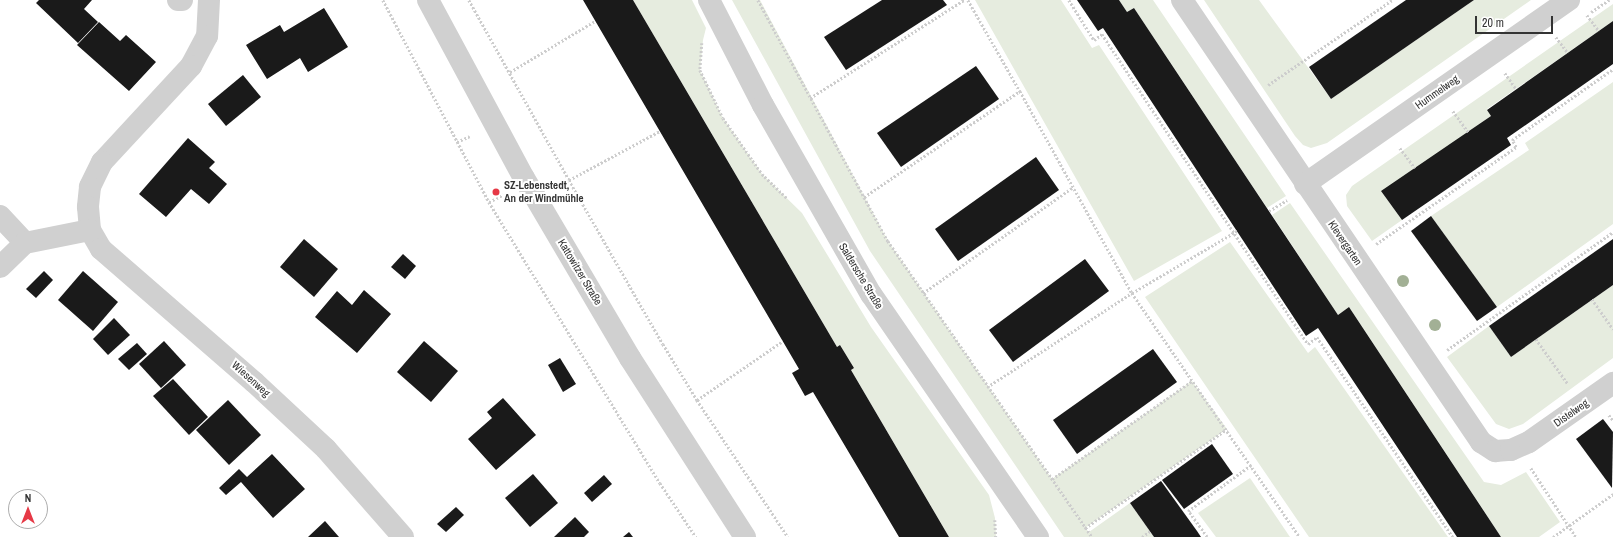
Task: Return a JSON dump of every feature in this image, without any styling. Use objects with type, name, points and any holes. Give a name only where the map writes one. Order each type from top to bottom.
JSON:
[{"type":"street","name":"Wiesenweg","points":[[209,0],[207,36],[191,66],[102,162],[90,188],[88,207],[90,230],[102,249],[254,382],[326,449],[403,537]]},
{"type":"street","name":"Kattowitzer Straße","points":[[428,0],[532,191],[630,358],[745,537]]},
{"type":"street","name":"Saldersche Straße","points":[[709,0],[763,105],[871,294],[1038,537]]},
{"type":"street","name":"Klevergarten","points":[[1182,0],[1298,190],[1481,442],[1495,451],[1511,450],[1529,442]]},
{"type":"street","name":"Hummelweg","points":[[1298,190],[1569,0]]},
{"type":"street","points":[[0,216],[25,243]]},
{"type":"street","points":[[0,267],[25,243],[90,230]]},
{"type":"street","name":"Distelweg","points":[[1529,442],[1613,383]]},
{"type":"path","points":[[383,0],[489,202],[660,483],[696,537]]},
{"type":"path","points":[[469,0],[569,180],[697,400],[788,537]]},
{"type":"path","points":[[760,0],[810,98],[888,241],[987,387],[1092,537]]},
{"type":"path","points":[[810,98],[964,0]]},
{"type":"path","points":[[968,0],[1132,292],[1300,537]]},
{"type":"path","points":[[1069,0],[1094,40],[1102,34],[1308,344],[1316,338],[1453,537]]},
{"type":"path","points":[[1263,88],[1392,0]]},
{"type":"path","points":[[1581,19],[1609,0]]},
{"type":"path","points":[[1587,15],[1599,31]]},
{"type":"path","points":[[510,72],[595,21]]},
{"type":"path","points":[[1550,42],[1562,33]]},
{"type":"path","points":[[1556,37],[1568,53]]},
{"type":"path","points":[[1498,78],[1511,68]]},
{"type":"path","points":[[1375,244],[1516,147],[1512,140],[1613,70]]},
{"type":"path","points":[[1505,73],[1516,89]]},
{"type":"path","points":[[864,197],[1020,91]]},
{"type":"path","points":[[1447,114],[1453,110],[1468,132]]},
{"type":"path","points":[[569,180],[660,131]]},
{"type":"path","points":[[457,142],[470,136]]},
{"type":"path","points":[[1393,151],[1405,143]]},
{"type":"path","points":[[1400,147],[1415,168]]},
{"type":"path","points":[[923,293],[1073,187]]},
{"type":"path","points":[[1269,211],[1298,190]]},
{"type":"path","points":[[489,202],[503,195]]},
{"type":"path","points":[[987,387],[1132,292],[1237,231]]},
{"type":"path","points":[[1445,351],[1613,232]]},
{"type":"path","points":[[1592,299],[1613,329]]},
{"type":"path","points":[[1536,339],[1570,387]]},
{"type":"path","points":[[697,400],[783,340]]},
{"type":"path","points":[[1052,479],[1192,381]]},
{"type":"path","points":[[1085,528],[1227,429]]},
{"type":"path","points":[[1528,464],[1576,537]]},
{"type":"path","points":[[1207,537],[1188,511],[1251,465]]},
{"type":"path","points":[[1554,537],[1613,494]]},
{"type":"path","points":[[1142,537],[1150,531]]},
{"type":"shaded area","points":[[633,0],[692,0],[706,28],[703,40],[700,70],[723,118],[762,174],[802,213],[871,327],[989,495],[995,518],[996,537],[949,537],[851,370],[854,368],[840,345],[837,347]]},
{"type":"shaded area","points":[[732,0],[760,0],[888,241],[1052,479],[1192,381],[1227,429],[1085,528],[1089,532],[1130,503],[1154,537],[1064,537],[870,251]]},
{"type":"shaded area","points":[[975,0],[1061,0],[1092,48],[1099,45],[1222,231],[1134,281]]},
{"type":"shaded area","points":[[1119,0],[1153,0],[1286,196],[1267,208],[1134,8],[1127,12]]},
{"type":"shaded area","points":[[1204,0],[1259,0],[1331,99],[1474,0],[1531,0],[1327,143],[1311,148],[1303,145],[1295,136]]},
{"type":"shaded area","points":[[1613,4],[1613,21],[1487,109],[1491,116],[1382,192],[1402,220],[1372,241],[1347,206],[1346,195],[1352,186]]},
{"type":"shaded area","points":[[1613,82],[1613,224],[1497,307],[1431,216],[1529,150],[1525,143]]},
{"type":"shaded area","points":[[1290,203],[1484,482],[1501,485],[1526,472],[1560,522],[1539,537],[1501,537],[1349,307],[1338,315],[1272,215]]},
{"type":"shaded area","points":[[1230,242],[1308,353],[1315,347],[1448,537],[1309,537],[1145,297]]},
{"type":"shaded area","points":[[1613,285],[1613,358],[1523,424],[1509,429],[1496,424],[1447,357],[1489,326],[1511,357]]},
{"type":"shaded area","points":[[1250,478],[1290,537],[1216,537],[1198,513]]},
{"type":"building","points":[[39,0],[92,0],[84,9],[98,22],[78,43],[36,3]]},
{"type":"building","points":[[583,0],[633,0],[837,347],[840,345],[854,368],[851,370],[949,537],[899,537],[813,392],[805,396],[792,373],[799,369]]},
{"type":"building","points":[[882,0],[943,0],[947,5],[846,70],[824,37]]},
{"type":"building","points":[[1077,0],[1119,0],[1127,12],[1134,8],[1338,315],[1349,307],[1501,537],[1457,537],[1318,328],[1306,336],[1103,28],[1098,31]]},
{"type":"building","points":[[1406,0],[1474,0],[1331,99],[1309,67]]},
{"type":"building","points":[[324,8],[348,47],[308,72],[300,58],[267,79],[246,45],[280,25],[284,32]]},
{"type":"building","points":[[1613,21],[1613,64],[1507,138],[1511,145],[1402,220],[1381,191],[1491,116],[1487,110]]},
{"type":"building","points":[[99,22],[120,41],[126,35],[156,62],[129,91],[77,45]]},
{"type":"building","points":[[976,66],[999,99],[901,167],[877,133]]},
{"type":"building","points":[[243,75],[261,97],[226,126],[208,104]]},
{"type":"building","points":[[188,138],[215,162],[209,168],[227,184],[209,204],[191,189],[166,217],[139,194]]},
{"type":"building","points":[[1036,157],[1059,190],[958,261],[935,229]]},
{"type":"building","points":[[1431,216],[1497,307],[1477,321],[1411,231]]},
{"type":"building","points":[[304,239],[338,269],[314,297],[280,267]]},
{"type":"building","points":[[1613,239],[1613,285],[1511,357],[1489,326]]},
{"type":"building","points":[[403,254],[416,266],[405,279],[391,267]]},
{"type":"building","points":[[1085,259],[1109,291],[1013,362],[989,330]]},
{"type":"building","points":[[44,271],[53,280],[36,298],[26,289]]},
{"type":"building","points":[[83,271],[118,302],[93,331],[58,300]]},
{"type":"building","points":[[364,290],[391,314],[357,353],[315,317],[337,291],[352,305]]},
{"type":"building","points":[[114,318],[130,335],[108,355],[93,339]]},
{"type":"building","points":[[164,341],[186,365],[161,388],[139,364]]},
{"type":"building","points":[[424,341],[458,371],[431,402],[397,372]]},
{"type":"building","points":[[137,343],[147,354],[129,370],[118,359]]},
{"type":"building","points":[[1153,349],[1177,382],[1077,454],[1053,420]]},
{"type":"building","points":[[560,358],[576,384],[563,392],[548,365]]},
{"type":"building","points":[[173,379],[208,417],[189,435],[153,396]]},
{"type":"building","points":[[503,398],[536,435],[496,470],[468,439],[492,418],[487,412]]},
{"type":"building","points":[[228,400],[261,435],[229,465],[196,430]]},
{"type":"building","points":[[1603,419],[1613,432],[1612,488],[1576,439]]},
{"type":"building","points":[[1212,444],[1233,474],[1184,509],[1162,480]]},
{"type":"building","points":[[272,454],[305,489],[273,518],[241,482],[226,495],[219,488],[239,469],[247,477]]},
{"type":"building","points":[[533,474],[558,503],[530,527],[505,498]]},
{"type":"building","points":[[604,475],[612,484],[592,502],[584,493]]},
{"type":"building","points":[[1161,481],[1201,537],[1154,537],[1130,503]]},
{"type":"building","points":[[456,507],[464,515],[446,532],[437,524]]},
{"type":"building","points":[[575,517],[589,532],[584,537],[554,537]]},
{"type":"building","points":[[325,521],[339,537],[308,537]]},
{"type":"building","points":[[629,532],[633,537],[623,537]]},
{"type":"place","name":"SZ-Lebenstedt, An der Windmühle","points":[[496,192]]}]
